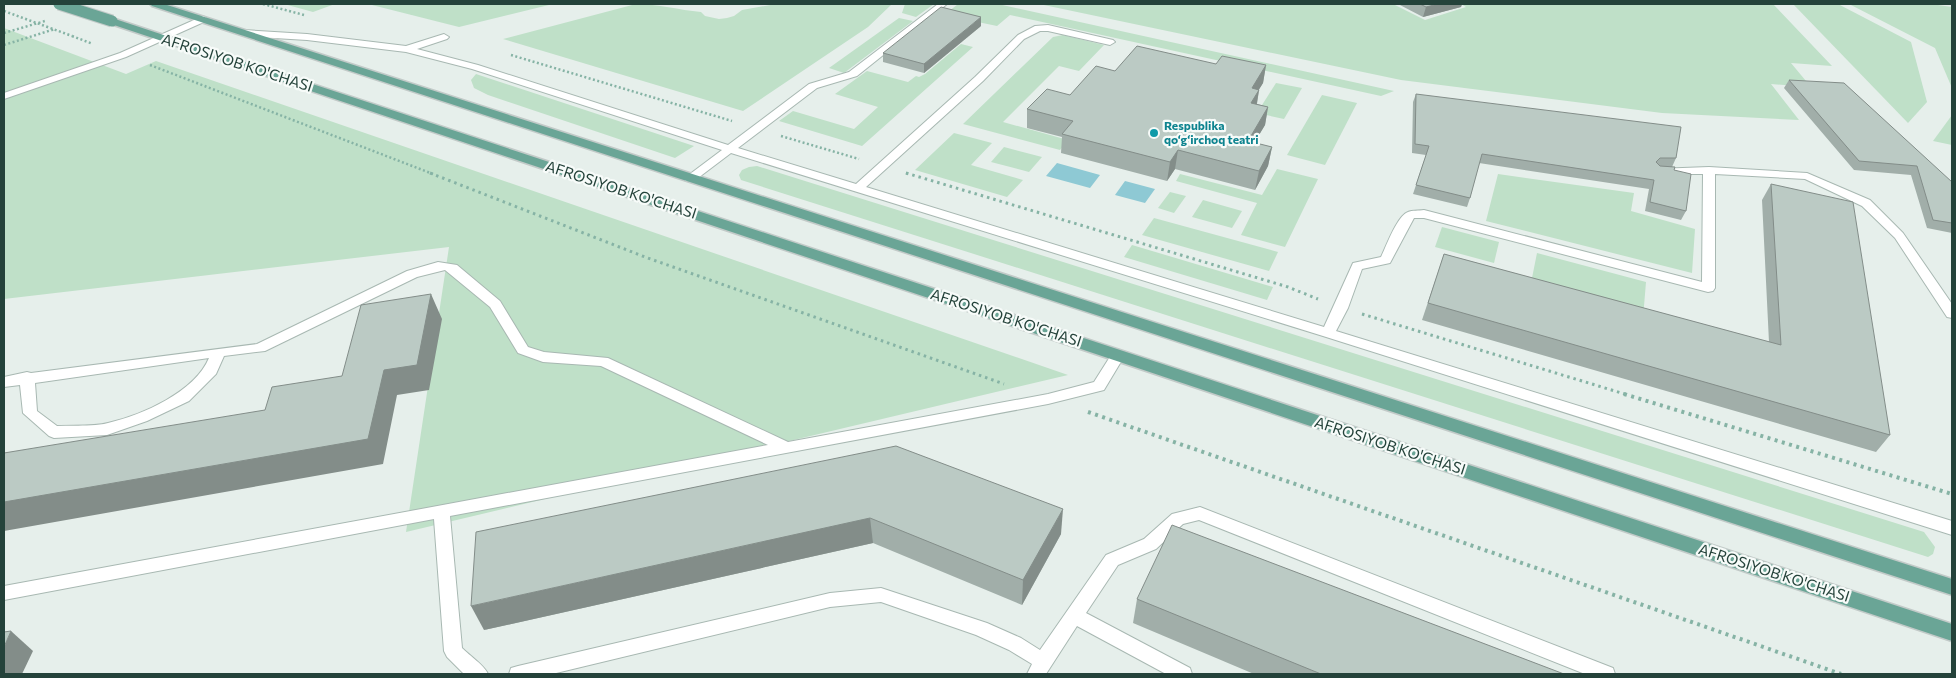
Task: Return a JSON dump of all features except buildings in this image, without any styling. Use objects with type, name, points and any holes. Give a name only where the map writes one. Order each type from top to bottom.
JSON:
[{"type":"main road","name":"AFROSIYOB KO'CHASI","points":[[59,4],[1952,633]]},
{"type":"main road","name":"AFROSIYOB KO'CHASI","points":[[155,4],[1952,587]]},
{"type":"lane","points":[[690,179],[814,86],[853,74],[943,4]]},
{"type":"lane","points":[[4,96],[123,55],[203,19]]},
{"type":"lane","points":[[858,188],[979,79],[1021,37],[1038,28],[1048,28],[1110,42]]},
{"type":"lane","points":[[244,33],[307,37],[406,49],[475,67],[730,149],[1952,528]]},
{"type":"lane","points":[[406,49],[444,36]]},
{"type":"lane","points":[[1328,333],[1341,308],[1356,266],[1386,260],[1403,224],[1410,215],[1424,214],[1708,288],[1709,170]]},
{"type":"lane","points":[[1660,171],[1709,170],[1807,176],[1866,203],[1899,236],[1952,314]]},
{"type":"lane","points":[[4,382],[26,377],[260,348],[412,274],[446,266],[452,268],[495,304],[523,350],[542,357],[603,361],[787,448]]},
{"type":"lane","points":[[26,377],[30,413],[54,432],[107,430],[142,417],[184,397],[211,371],[219,352]]},
{"type":"lane","points":[[4,593],[442,513],[1048,398],[1099,386],[1118,355]]},
{"type":"lane","points":[[442,513],[453,650],[467,666],[479,674]]},
{"type":"lane","points":[[518,674],[830,600],[882,595],[981,629],[1015,644],[1039,668],[1073,615],[1112,560],[1150,544],[1178,519],[1200,513],[1606,674]]},
{"type":"lane","points":[[1073,615],[1183,674]]},
{"type":"path","points":[[264,4],[306,16]]},
{"type":"path","points":[[4,10],[330,133],[645,257],[1009,385]]},
{"type":"path","points":[[4,45],[55,29]]},
{"type":"path","points":[[504,53],[1288,287],[1341,308],[1952,494]]},
{"type":"path","points":[[1048,398],[1841,674]]},
{"type":"green space","points":[[284,4],[335,4],[313,12]]},
{"type":"green space","points":[[368,4],[553,4],[459,27]]},
{"type":"green space","points":[[636,4],[701,12],[705,16],[719,19],[734,16],[742,10],[776,4],[891,5],[868,27],[743,111],[503,39]]},
{"type":"green space","points":[[905,4],[934,4],[916,17],[902,13]]},
{"type":"green space","points":[[958,4],[998,4],[1394,91],[1381,96],[1010,15],[997,26],[973,21],[948,12]]},
{"type":"green space","points":[[1039,4],[1393,4],[1425,20],[1466,7],[1461,4],[1773,4],[1832,66],[1791,63],[1811,87],[1771,84],[1799,120],[1662,113],[1401,80]]},
{"type":"green space","points":[[1793,4],[1838,4],[1911,42],[1927,102],[1908,123]]},
{"type":"green space","points":[[1849,4],[1931,4],[1952,7],[1952,88],[1935,48]]},
{"type":"green space","points":[[899,18],[913,21],[844,73],[829,68]]},
{"type":"green space","points":[[4,28],[126,74],[156,61],[1068,375],[406,532],[449,247],[4,299]]},
{"type":"green space","points":[[1063,35],[1104,45],[1079,71],[1059,66],[1003,122],[1068,140],[1060,150],[963,124],[1053,37]]},
{"type":"green space","points":[[961,44],[973,47],[862,146],[779,121],[793,111],[854,129],[878,107],[835,94],[867,71],[908,82],[916,76],[919,77],[925,74]]},
{"type":"green space","points":[[476,74],[694,146],[675,158],[488,95],[474,88],[471,80]]},
{"type":"green space","points":[[1276,83],[1302,88],[1284,119],[1257,113]]},
{"type":"green space","points":[[1322,95],[1357,103],[1325,165],[1287,155]]},
{"type":"green space","points":[[1952,115],[1952,145],[1933,141]]},
{"type":"green space","points":[[954,133],[992,143],[971,165],[1023,180],[1007,197],[915,170]]},
{"type":"green space","points":[[1004,147],[1042,157],[1029,172],[991,162]]},
{"type":"green space","points":[[757,166],[1924,532],[1935,547],[1933,554],[1928,557],[741,180],[739,175],[742,170]]},
{"type":"green space","points":[[1277,169],[1318,179],[1285,247],[1241,235],[1257,203],[1176,181],[1180,174],[1262,195]]},
{"type":"green space","points":[[1498,174],[1634,193],[1631,211],[1695,229],[1692,273],[1486,221]]},
{"type":"green space","points":[[1170,192],[1186,196],[1174,213],[1158,208]]},
{"type":"green space","points":[[1203,200],[1242,211],[1232,228],[1192,217]]},
{"type":"green space","points":[[1154,218],[1278,252],[1269,271],[1142,235]]},
{"type":"green space","points":[[1442,227],[1499,242],[1494,263],[1435,247]]},
{"type":"green space","points":[[1132,245],[1273,287],[1267,300],[1124,257]]},
{"type":"green space","points":[[1537,253],[1646,282],[1643,318],[1530,288]]},
{"type":"water","points":[[1057,163],[1100,175],[1090,188],[1046,176]]},
{"type":"water","points":[[1125,181],[1155,189],[1145,203],[1115,195]]},
{"type":"pier","points":[[4,4],[72,4],[10,23],[4,20]]},
{"type":"place","name":"Respublika qo‘g‘irchoq teatri","points":[[1154,133]]}]
